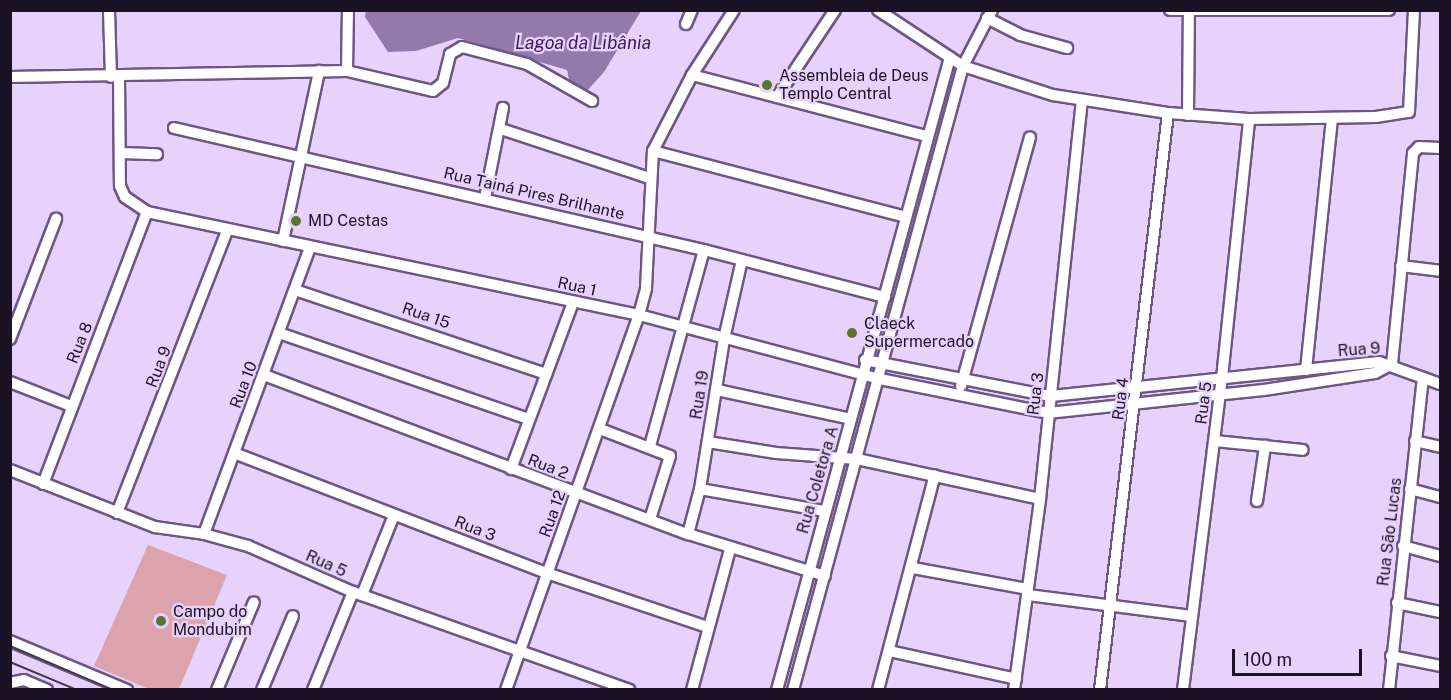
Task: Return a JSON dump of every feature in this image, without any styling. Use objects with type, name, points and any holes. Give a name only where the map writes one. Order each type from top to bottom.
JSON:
[{"type":"street","points":[[109,10],[121,153],[157,154]]},
{"type":"street","points":[[348,10],[348,71]]},
{"type":"street","points":[[686,24],[692,10]]},
{"type":"street","name":"Rua 12","points":[[506,690],[639,315],[646,288],[646,236],[649,178],[653,152],[692,75],[734,10]]},
{"type":"street","points":[[777,97],[835,10]]},
{"type":"street","points":[[878,10],[963,66],[1082,102],[1188,115],[1249,119],[1332,118],[1405,113],[1412,107],[1414,10]]},
{"type":"street","points":[[1170,10],[1189,12],[1389,10]]},
{"type":"street","points":[[1188,115],[1189,12]]},
{"type":"street","points":[[990,14],[1020,35],[1067,48]]},
{"type":"street","name":"Rua Coletora A","points":[[792,690],[880,379],[882,364],[963,66],[990,14]]},
{"type":"street","points":[[10,77],[115,77],[348,71],[433,90],[443,83],[450,54],[462,47],[527,64],[592,101]]},
{"type":"street","name":"Rua Coletora A","points":[[777,690],[807,574],[841,459],[861,373],[885,297],[950,57]]},
{"type":"street","points":[[283,241],[319,71]]},
{"type":"street","points":[[692,75],[927,136]]},
{"type":"street","name":"Rua 3","points":[[1015,684],[1040,499],[1082,102]]},
{"type":"street","points":[[485,198],[501,129],[502,108]]},
{"type":"street","name":"Rua 4","points":[[1100,690],[1168,112]]},
{"type":"street","points":[[1306,370],[1332,118]]},
{"type":"street","name":"Rua 5","points":[[1183,690],[1215,441],[1218,395],[1222,378],[1249,119]]},
{"type":"street","name":"Rua Tainá Pires Brilhante","points":[[174,128],[646,236],[885,297]]},
{"type":"street","points":[[501,129],[649,178]]},
{"type":"street","points":[[959,396],[1030,137]]},
{"type":"street","points":[[1440,148],[1416,148],[1401,266],[1399,366],[1440,384]]},
{"type":"street","points":[[653,152],[906,217]]},
{"type":"street","name":"Rua 1","points":[[121,153],[123,192],[147,212],[227,231],[639,315],[682,329],[861,373]]},
{"type":"street","name":"Rua 8","points":[[42,484],[147,212]]},
{"type":"street","points":[[10,339],[56,219]]},
{"type":"street","name":"Rua 9","points":[[117,513],[227,231]]},
{"type":"street","name":"Rua 10","points":[[204,534],[310,247]]},
{"type":"street","points":[[650,446],[704,250]]},
{"type":"street","name":"Rua 19","points":[[688,534],[700,489],[724,339],[742,260]]},
{"type":"street","points":[[1401,266],[1440,271]]},
{"type":"street","points":[[890,279],[904,282]]},
{"type":"street","name":"Rua 15","points":[[294,290],[546,374]]},
{"type":"street","points":[[512,469],[573,302]]},
{"type":"street","points":[[279,333],[530,419]]},
{"type":"street","name":"Rua 9","points":[[865,360],[1051,396],[1137,390],[1222,378],[1374,362],[1399,366]]},
{"type":"street","name":"Rua 9","points":[[861,373],[959,396],[1048,413],[1135,407],[1375,373],[1399,366]]},
{"type":"street","name":"Rua 2","points":[[264,375],[688,534],[807,574],[825,576]]},
{"type":"street","name":"Rua São Lucas","points":[[1389,690],[1396,603],[1423,378]]},
{"type":"street","points":[[10,382],[71,406]]},
{"type":"street","points":[[717,390],[851,419]]},
{"type":"street","points":[[600,429],[650,446],[670,456],[650,519]]},
{"type":"street","points":[[708,441],[841,459],[857,459],[1040,499]]},
{"type":"street","points":[[1215,441],[1303,450]]},
{"type":"street","points":[[1415,441],[1440,447]]},
{"type":"street","points":[[1257,501],[1265,446]]},
{"type":"street","name":"Rua 3","points":[[234,453],[547,573],[707,627]]},
{"type":"street","name":"Rua 5","points":[[10,470],[155,527],[204,534],[248,546],[357,593],[629,690]]},
{"type":"street","points":[[878,690],[913,568],[935,475]]},
{"type":"street","points":[[700,489],[825,511]]},
{"type":"street","points":[[1410,489],[1440,497]]},
{"type":"street","points":[[313,690],[394,515]]},
{"type":"street","points":[[1403,546],[1440,556]]},
{"type":"street","points":[[692,690],[707,627],[730,549]]},
{"type":"street","points":[[913,568],[1109,606],[1192,616]]},
{"type":"street","points":[[217,690],[254,602]]},
{"type":"street","points":[[1396,603],[1440,612]]},
{"type":"street","points":[[262,690],[293,616]]},
{"type":"street","points":[[10,641],[127,690]]},
{"type":"street","points":[[890,651],[1015,684]]},
{"type":"street","points":[[1391,656],[1440,666]]},
{"type":"street","points":[[10,683],[24,680],[47,690]]},
{"type":"shaded area","name":"Campo do Mondubim","points":[[148,545],[227,575],[179,689],[149,689],[94,666]]},
{"type":"water","name":"Lagoa da Libânia","points":[[366,10],[641,11],[604,72],[585,93],[570,84],[567,70],[458,38],[416,51],[388,52],[365,17]]},
{"type":"railway","points":[[10,646],[113,690]]},
{"type":"railway","points":[[10,662],[77,690]]},
{"type":"place","name":"Assembleia de Deus Templo Central","points":[[767,85]]},
{"type":"place","name":"MD Cestas","points":[[296,221]]},
{"type":"place","name":"Claeck Supermercado","points":[[852,333]]},
{"type":"place","name":"Campo do Mondubim","points":[[161,621]]}]
